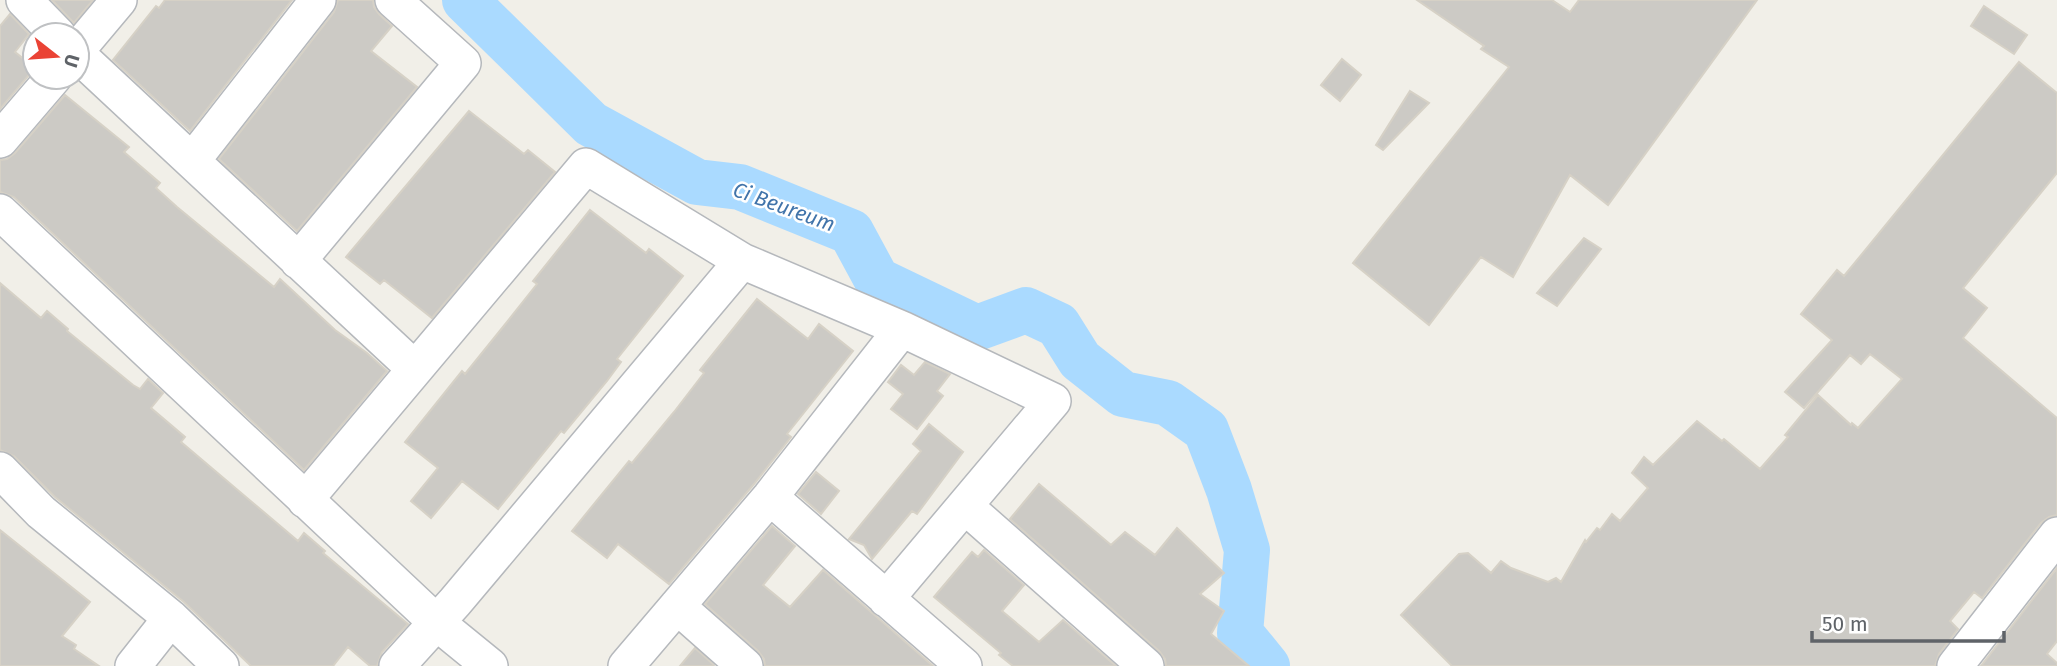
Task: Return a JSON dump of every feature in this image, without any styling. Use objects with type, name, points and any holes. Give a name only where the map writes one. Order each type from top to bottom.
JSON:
[{"type":"street","points":[[24,0],[44,21]]},
{"type":"street","points":[[91,35],[119,0]]},
{"type":"street","points":[[192,161],[318,0]]},
{"type":"street","points":[[298,261],[463,63],[393,0]]},
{"type":"street","points":[[91,65],[415,369]]},
{"type":"street","points":[[0,140],[42,91]]},
{"type":"street","points":[[305,500],[586,166],[742,261],[902,330],[1053,401],[886,599]]},
{"type":"street","points":[[0,212],[436,622],[490,666]]},
{"type":"street","points":[[397,666],[742,261]]},
{"type":"street","points":[[626,666],[770,497],[902,330]]},
{"type":"street","points":[[0,470],[41,512],[171,618],[221,666]]},
{"type":"street","points":[[0,489],[41,512]]},
{"type":"street","points":[[770,497],[964,666]]},
{"type":"street","points":[[965,507],[1146,666]]},
{"type":"street","points":[[1955,666],[2057,535]]},
{"type":"street","points":[[677,606],[745,666]]},
{"type":"street","points":[[134,666],[171,618]]},
{"type":"building","points":[[52,0],[93,0],[76,21],[72,21]]},
{"type":"building","points":[[165,0],[292,0],[190,131],[113,60],[156,6],[159,8]]},
{"type":"building","points":[[338,0],[373,0],[379,14],[392,26],[371,51],[417,87],[297,231],[219,159],[334,12]]},
{"type":"building","points":[[1417,0],[1552,0],[1570,12],[1579,0],[1757,0],[1608,205],[1570,175],[1513,277],[1481,257],[1429,325],[1353,263],[1509,67],[1481,49],[1484,46]]},
{"type":"building","points":[[1984,6],[2027,35],[2014,54],[1971,26]]},
{"type":"building","points":[[10,14],[21,26],[21,44],[15,52],[21,57],[21,84],[0,109],[0,26]]},
{"type":"building","points":[[1342,59],[1361,75],[1340,101],[1321,85]]},
{"type":"building","points":[[2019,62],[2057,93],[2057,173],[1963,288],[1987,308],[1963,338],[2057,418],[2057,515],[2041,523],[1982,598],[1974,592],[1950,621],[1958,629],[1939,654],[1935,666],[1452,666],[1401,615],[1459,554],[1468,553],[1491,573],[1501,561],[1511,568],[1548,582],[1556,578],[1561,582],[1585,540],[1586,542],[1597,528],[1600,530],[1612,514],[1620,521],[1648,488],[1632,473],[1644,457],[1653,465],[1697,421],[1760,469],[1788,437],[1785,435],[1818,395],[1851,425],[1852,423],[1858,428],[1902,379],[1870,354],[1861,364],[1850,355],[1804,408],[1785,392],[1832,340],[1801,314],[1837,270],[1844,276]]},
{"type":"building","points":[[1410,91],[1429,103],[1383,150],[1376,145]]},
{"type":"building","points":[[65,95],[129,147],[124,152],[160,183],[156,188],[177,207],[274,287],[280,279],[335,330],[387,371],[304,470],[14,197],[0,192],[0,160],[15,153]]},
{"type":"building","points":[[469,111],[524,154],[528,150],[555,172],[432,318],[384,280],[380,284],[346,257]]},
{"type":"building","points":[[590,210],[646,253],[649,249],[683,276],[617,359],[621,362],[607,381],[564,433],[561,431],[498,509],[462,481],[431,518],[411,501],[438,468],[405,442],[462,371],[465,374],[507,322],[537,284],[533,281]]},
{"type":"building","points":[[1584,238],[1601,249],[1557,306],[1537,293]]},
{"type":"building","points":[[0,283],[41,318],[47,311],[68,329],[67,331],[133,385],[140,389],[148,379],[163,393],[151,408],[185,437],[181,442],[298,541],[304,533],[325,551],[323,553],[408,624],[382,652],[377,666],[370,666],[348,647],[333,666],[251,666],[184,602],[55,497],[14,456],[0,450]]},
{"type":"building","points":[[757,299],[808,339],[819,324],[853,351],[787,434],[791,437],[754,484],[669,584],[618,544],[607,558],[572,531],[629,461],[632,463],[674,412],[704,373],[700,370]]},
{"type":"building","points":[[925,362],[950,374],[937,391],[943,396],[917,429],[891,409],[903,394],[888,382],[901,365],[914,375]]},
{"type":"building","points":[[929,424],[963,452],[917,514],[912,511],[872,559],[864,545],[849,539],[921,451],[913,444]]},
{"type":"building","points":[[816,472],[839,491],[821,514],[798,494]]},
{"type":"building","points":[[1039,484],[1111,545],[1125,532],[1155,555],[1177,528],[1224,573],[1200,594],[1224,611],[1211,634],[1249,666],[1166,666],[1159,651],[1010,519]]},
{"type":"building","points":[[772,526],[795,546],[763,585],[790,607],[823,570],[933,666],[765,666],[758,651],[705,604]]},
{"type":"building","points":[[0,530],[90,602],[62,636],[76,645],[74,649],[99,666],[0,666]]},
{"type":"building","points":[[984,550],[1024,585],[1002,611],[1039,642],[1063,620],[1116,666],[1013,666],[999,655],[1001,653],[934,597],[972,552],[978,557]]},
{"type":"building","points":[[2057,568],[2057,641],[2047,654],[2057,666],[1981,666]]},
{"type":"building","points":[[695,648],[714,665],[680,666]]},
{"type":"waterway","name":"Ci Beureum","points":[[465,0],[591,124],[697,182],[740,187],[851,232],[877,280],[977,328],[1026,310],[1058,325],[1080,360],[1123,394],[1168,403],[1206,430],[1229,490],[1247,550],[1240,633],[1267,666]]}]
